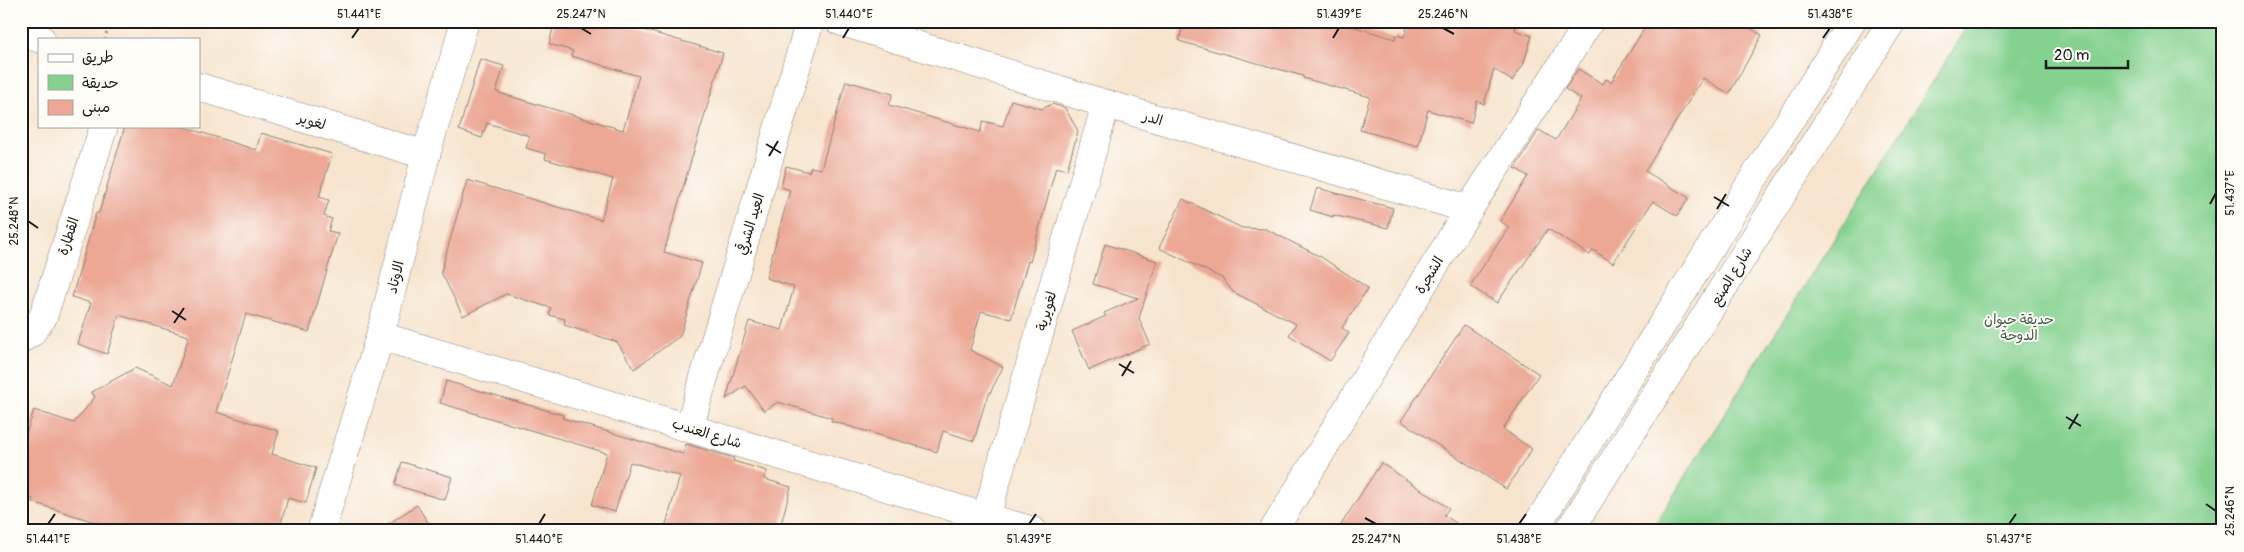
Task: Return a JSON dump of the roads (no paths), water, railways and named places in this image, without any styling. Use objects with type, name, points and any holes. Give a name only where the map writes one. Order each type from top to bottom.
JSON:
[{"type":"street","name":"الاوتاد","points":[[321,531],[380,336],[426,155],[465,21]]},
{"type":"street","name":"العيد الشرقي","points":[[690,428],[810,21]]},
{"type":"street","name":"الدر","points":[[839,21],[1106,104],[1469,209]]},
{"type":"street","name":"الشجرة","points":[[1273,531],[1469,209],[1590,21]]},
{"type":"street","points":[[1533,531],[1852,21]]},
{"type":"street","name":"شارع الصنع","points":[[1569,531],[1892,21]]},
{"type":"street","points":[[21,33],[38,38]]},
{"type":"street","points":[[1812,86],[1840,104]]},
{"type":"street","name":"لغوير","points":[[200,87],[426,155]]},
{"type":"street","name":"لغويرية","points":[[986,517],[1106,104]]},
{"type":"street","name":"القطارة","points":[[21,339],[31,333],[43,317],[103,128]]},
{"type":"street","name":"شارع العندب","points":[[380,336],[1033,531]]},
{"type":"park label","name":"حديقة حيوان الدوحة","points":[[2019,328]]}]
